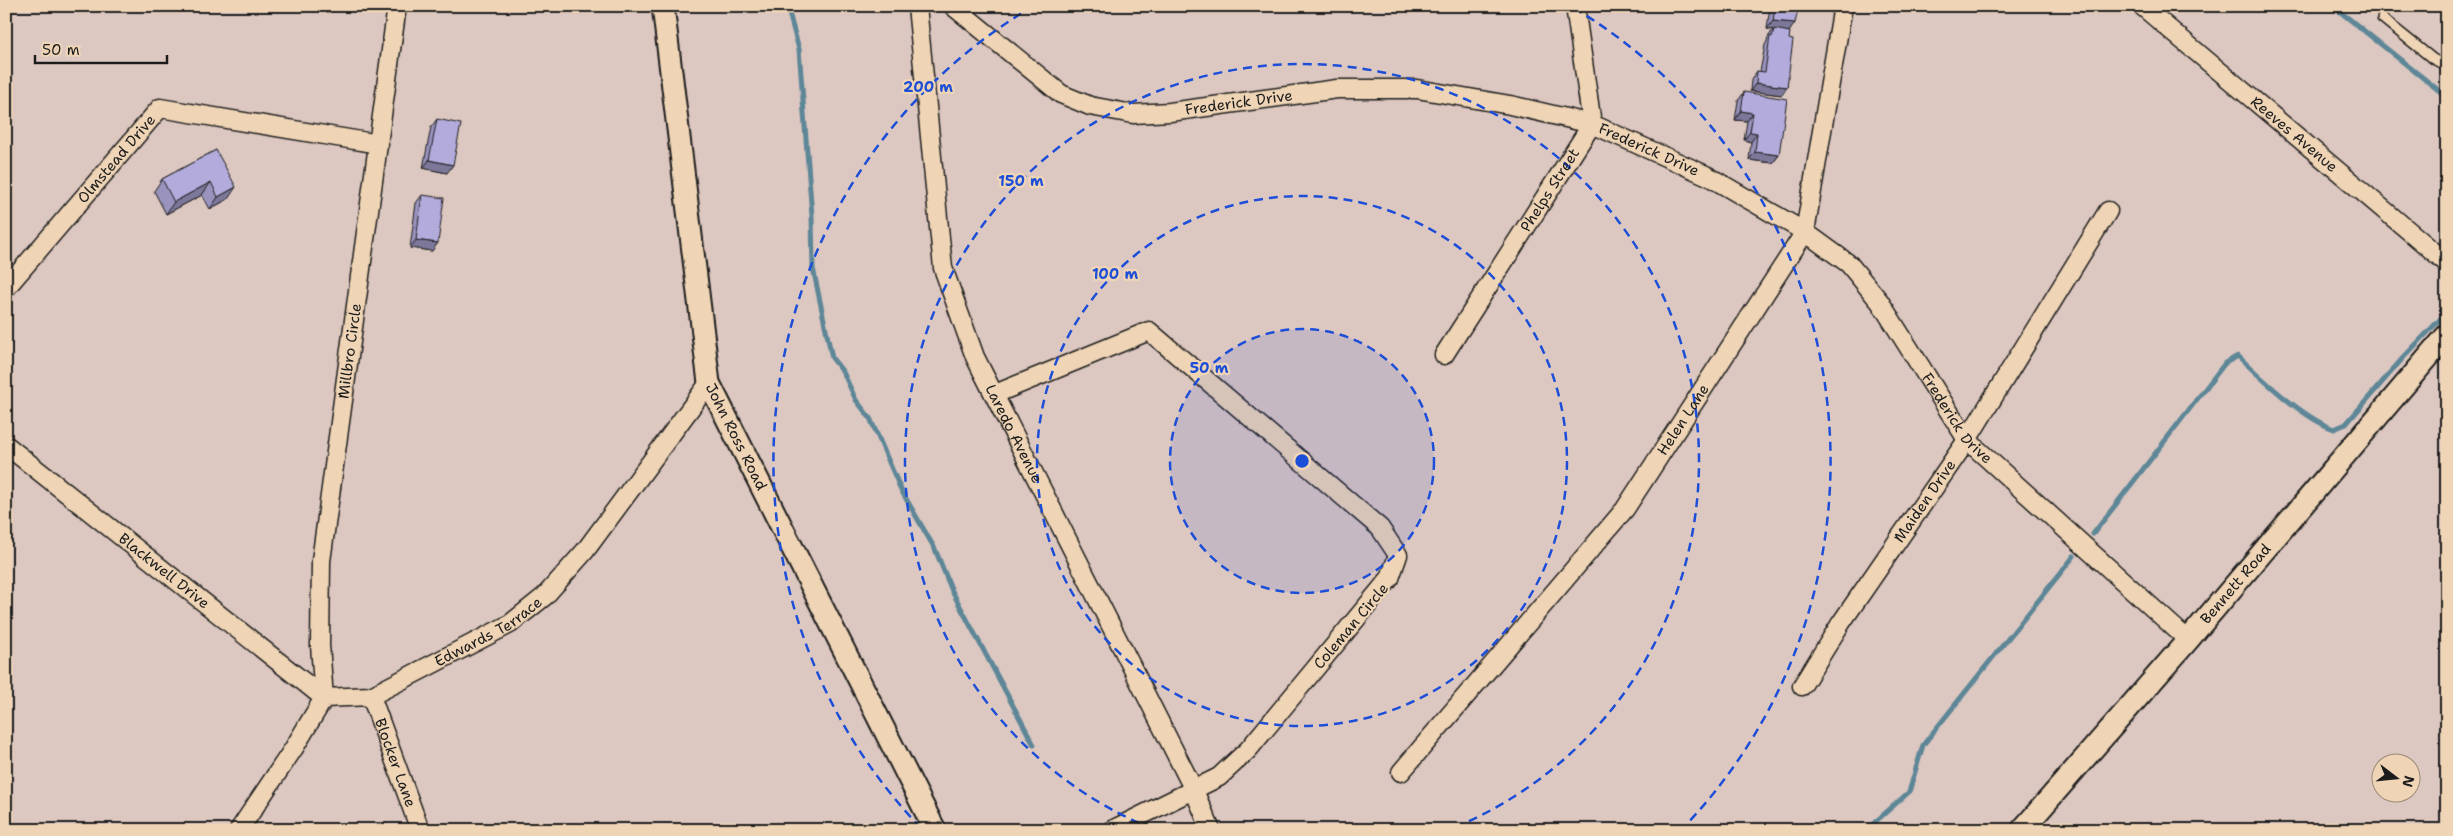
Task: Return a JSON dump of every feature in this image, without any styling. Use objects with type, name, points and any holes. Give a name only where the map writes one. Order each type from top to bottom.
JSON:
[{"type":"street","name":"Millbro Circle","points":[[324,698],[320,645],[321,561],[397,6]]},
{"type":"street","name":"John Ross Road","points":[[663,6],[709,383],[935,830]]},
{"type":"street","name":"Laredo Avenue","points":[[917,6],[943,268],[975,357],[1193,788],[1211,830]]},
{"type":"street","name":"Frederick Drive","points":[[953,6],[1061,94],[1090,106],[1107,110],[1133,114],[1170,112],[1337,89],[1417,89],[1510,105],[1592,124],[1708,176],[1805,232],[1849,264],[1880,302],[1967,440],[2188,640]]},
{"type":"street","points":[[1575,6],[1592,124]]},
{"type":"street","name":"Helen Lane","points":[[1401,772],[1625,509],[1805,232],[1843,6]]},
{"type":"street","name":"Reeves Avenue","points":[[2142,6],[2447,263]]},
{"type":"street","name":"Olmstead Drive","points":[[6,288],[160,108],[379,144]]},
{"type":"street","name":"Phelps Street","points":[[1444,356],[1592,124]]},
{"type":"street","name":"Maiden Drive","points":[[1802,686],[1841,623],[1967,440],[2108,211]]},
{"type":"street","name":"Coleman Circle","points":[[995,394],[1149,331],[1380,528],[1398,555],[1390,578],[1248,750],[1220,777],[1193,788],[1112,830]]},
{"type":"street","name":"Bennett Road","points":[[2022,830],[2188,640],[2447,335]]},
{"type":"street","name":"Edwards Terrace","points":[[324,698],[371,696],[510,624],[545,596],[585,551],[709,383]]},
{"type":"street","name":"Blackwell Drive","points":[[6,445],[324,698]]},
{"type":"street","name":"Blocker Lane","points":[[371,696],[420,830]]},
{"type":"street","points":[[239,830],[294,748],[324,698]]},
{"type":"lane","points":[[2382,18],[2434,59],[2447,66]]},
{"type":"building","points":[[1775,6],[1799,6],[1795,23],[1773,21]]},
{"type":"building","points":[[1774,29],[1790,32],[1789,39],[1793,40],[1787,87],[1756,83],[1757,71],[1765,72],[1770,36],[1772,37]]},
{"type":"building","points":[[1744,92],[1787,99],[1779,155],[1755,152],[1757,133],[1750,132],[1753,113],[1741,111]]},
{"type":"building","points":[[437,119],[461,124],[453,165],[429,160]]},
{"type":"building","points":[[216,150],[236,187],[218,197],[211,182],[174,202],[162,179]]},
{"type":"building","points":[[422,195],[444,198],[438,243],[416,240]]},
{"type":"waterway","points":[[787,6],[799,49],[812,216],[813,268],[832,358],[843,372],[856,400],[870,418],[901,490],[935,549],[952,591],[1034,745]]},
{"type":"waterway","points":[[2333,6],[2447,97]]},
{"type":"waterway","points":[[2093,534],[2225,363],[2238,356],[2296,407],[2322,424],[2334,429],[2346,424],[2403,358],[2447,312]]},
{"type":"waterway","points":[[1866,830],[1909,792],[1923,745],[2074,556]]}]
